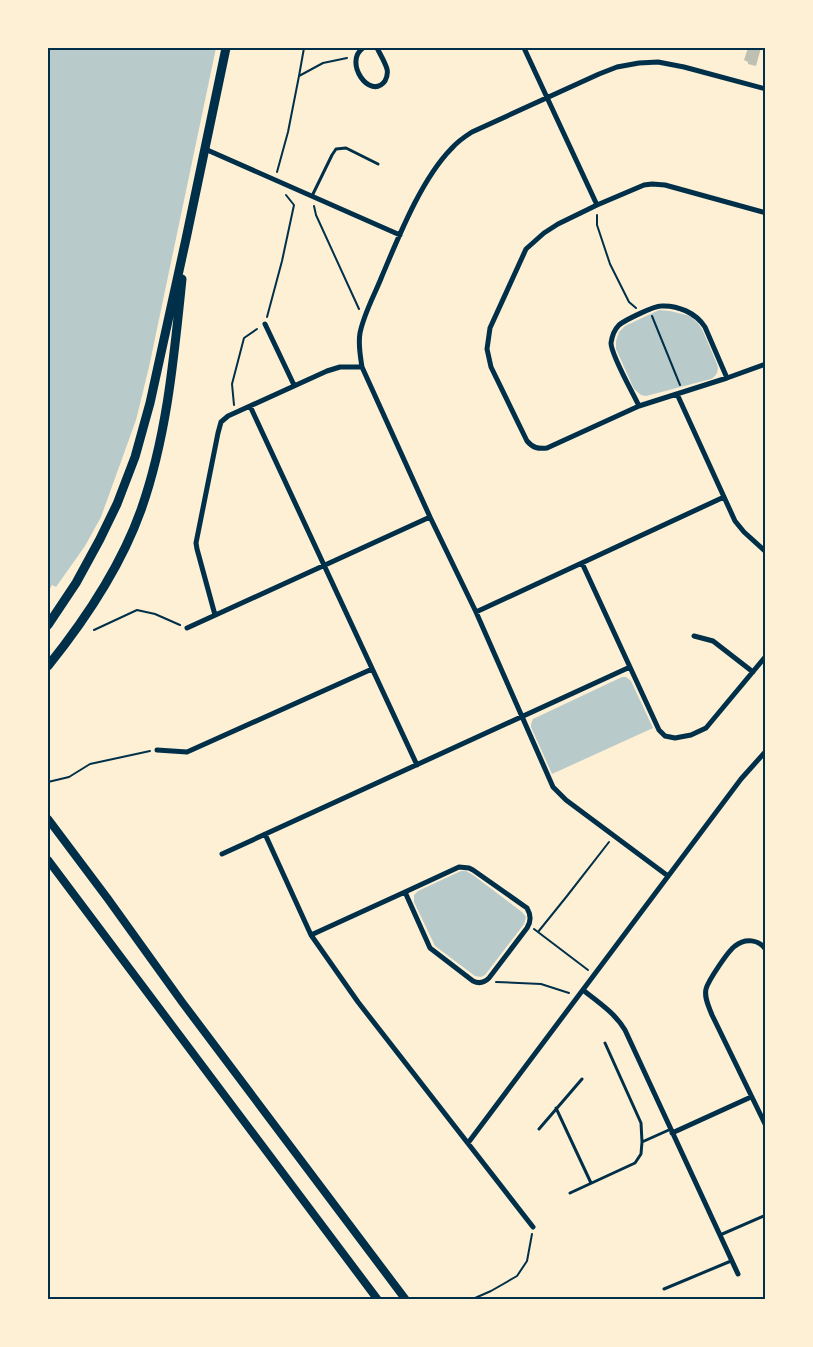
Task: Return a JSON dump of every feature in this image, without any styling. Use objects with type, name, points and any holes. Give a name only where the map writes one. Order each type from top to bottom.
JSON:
[{"type":"main road","points":[[48,625],[76,583],[100,539],[117,504],[135,457],[150,403],[226,48]]},
{"type":"main road","points":[[48,666],[78,628],[101,592],[122,552],[140,511],[156,461],[167,404],[186,239]]},
{"type":"main road","points":[[48,819],[182,1002],[406,1300]]},
{"type":"main road","points":[[48,860],[378,1300]]},
{"type":"street","points":[[363,48],[358,52],[355,62],[362,80],[369,85],[377,86],[384,81],[387,74],[377,48]]},
{"type":"street","points":[[524,48],[597,205]]},
{"type":"street","points":[[668,876],[566,800],[553,787],[476,612],[430,517],[362,367],[359,346],[360,334],[364,319],[400,235],[430,176],[450,150],[472,132],[599,74],[617,67],[639,63],[658,62],[684,67],[766,89]]},
{"type":"street","points":[[205,149],[400,235]]},
{"type":"street","points":[[766,213],[674,187],[652,184],[637,188],[597,205],[558,224],[544,232],[526,249],[490,328],[487,349],[491,366],[527,441],[532,447],[539,449],[547,448],[640,406],[766,364]]},
{"type":"street","points":[[640,406],[612,352],[612,341],[621,323],[658,306],[684,310],[696,316],[705,327],[727,378]]},
{"type":"street","points":[[266,324],[294,386]]},
{"type":"street","points":[[215,615],[197,549],[197,536],[219,427],[224,419],[235,412],[327,371],[340,367],[362,367]]},
{"type":"street","points":[[677,394],[735,521],[766,552]]},
{"type":"street","points":[[250,406],[416,765]]},
{"type":"street","points":[[476,612],[724,497]]},
{"type":"street","points":[[187,628],[430,517]]},
{"type":"street","points":[[582,563],[659,730],[664,736],[671,738],[692,735],[706,728],[766,656]]},
{"type":"street","points":[[694,636],[714,641],[752,672]]},
{"type":"street","points":[[222,854],[630,667]]},
{"type":"street","points":[[157,750],[187,752],[372,669]]},
{"type":"street","points":[[468,1143],[741,779],[766,751]]},
{"type":"street","points":[[265,834],[311,934],[358,1002],[533,1227]]},
{"type":"street","points":[[311,934],[454,869],[464,867],[474,870],[527,908],[530,918],[528,926],[489,978],[482,983],[473,981],[430,948],[405,892]]},
{"type":"street","points":[[766,950],[759,942],[751,940],[734,946],[709,980],[706,989],[709,1007],[766,1126]]},
{"type":"street","points":[[583,990],[612,1013],[625,1030],[738,1274]]},
{"type":"street","points":[[672,1131],[751,1097]]},
{"type":"lane","points":[[312,196],[336,149],[346,148],[378,164]]},
{"type":"lane","points":[[570,1193],[635,1163],[641,1154],[642,1124],[605,1043]]},
{"type":"lane","points":[[539,1129],[582,1079]]},
{"type":"lane","points":[[556,1108],[591,1183]]},
{"type":"lane","points":[[642,1142],[672,1131]]},
{"type":"lane","points":[[719,1235],[766,1215]]},
{"type":"lane","points":[[664,1289],[731,1261]]},
{"type":"path","points":[[235,412],[232,384],[244,338],[266,324],[294,205],[275,180],[288,132],[304,48]]},
{"type":"path","points":[[299,76],[323,63],[356,56]]},
{"type":"path","points":[[312,196],[316,215],[353,299],[364,319]]},
{"type":"path","points":[[597,205],[596,225],[610,264],[629,302],[642,313]]},
{"type":"path","points":[[652,315],[680,385]]},
{"type":"path","points":[[94,630],[137,610],[155,614],[187,628]]},
{"type":"path","points":[[48,782],[69,776],[90,764],[157,750]]},
{"type":"path","points":[[538,932],[614,836]]},
{"type":"path","points":[[533,928],[590,971]]},
{"type":"path","points":[[489,978],[494,982],[541,984],[567,992],[576,998]]},
{"type":"path","points":[[458,1300],[476,1298],[491,1292],[517,1276],[527,1262],[533,1227]]},
{"type":"shaded area","points":[[48,48],[216,48],[149,367],[136,420],[101,517],[85,546],[56,587],[52,585],[48,592]]},
{"type":"shaded area","points":[[659,310],[690,316],[697,322],[702,329],[717,364],[718,371],[711,379],[646,396],[641,395],[634,389],[616,349],[616,341],[619,332],[625,326]]},
{"type":"shaded area","points":[[622,677],[626,677],[631,681],[653,728],[552,774],[531,727],[533,719]]},
{"type":"shaded area","points":[[461,871],[466,871],[473,875],[526,917],[524,924],[485,975],[481,977],[475,976],[435,946],[414,902],[414,895],[418,891]]},
{"type":"building","points":[[748,48],[761,48],[756,66],[748,64],[744,60]]}]
